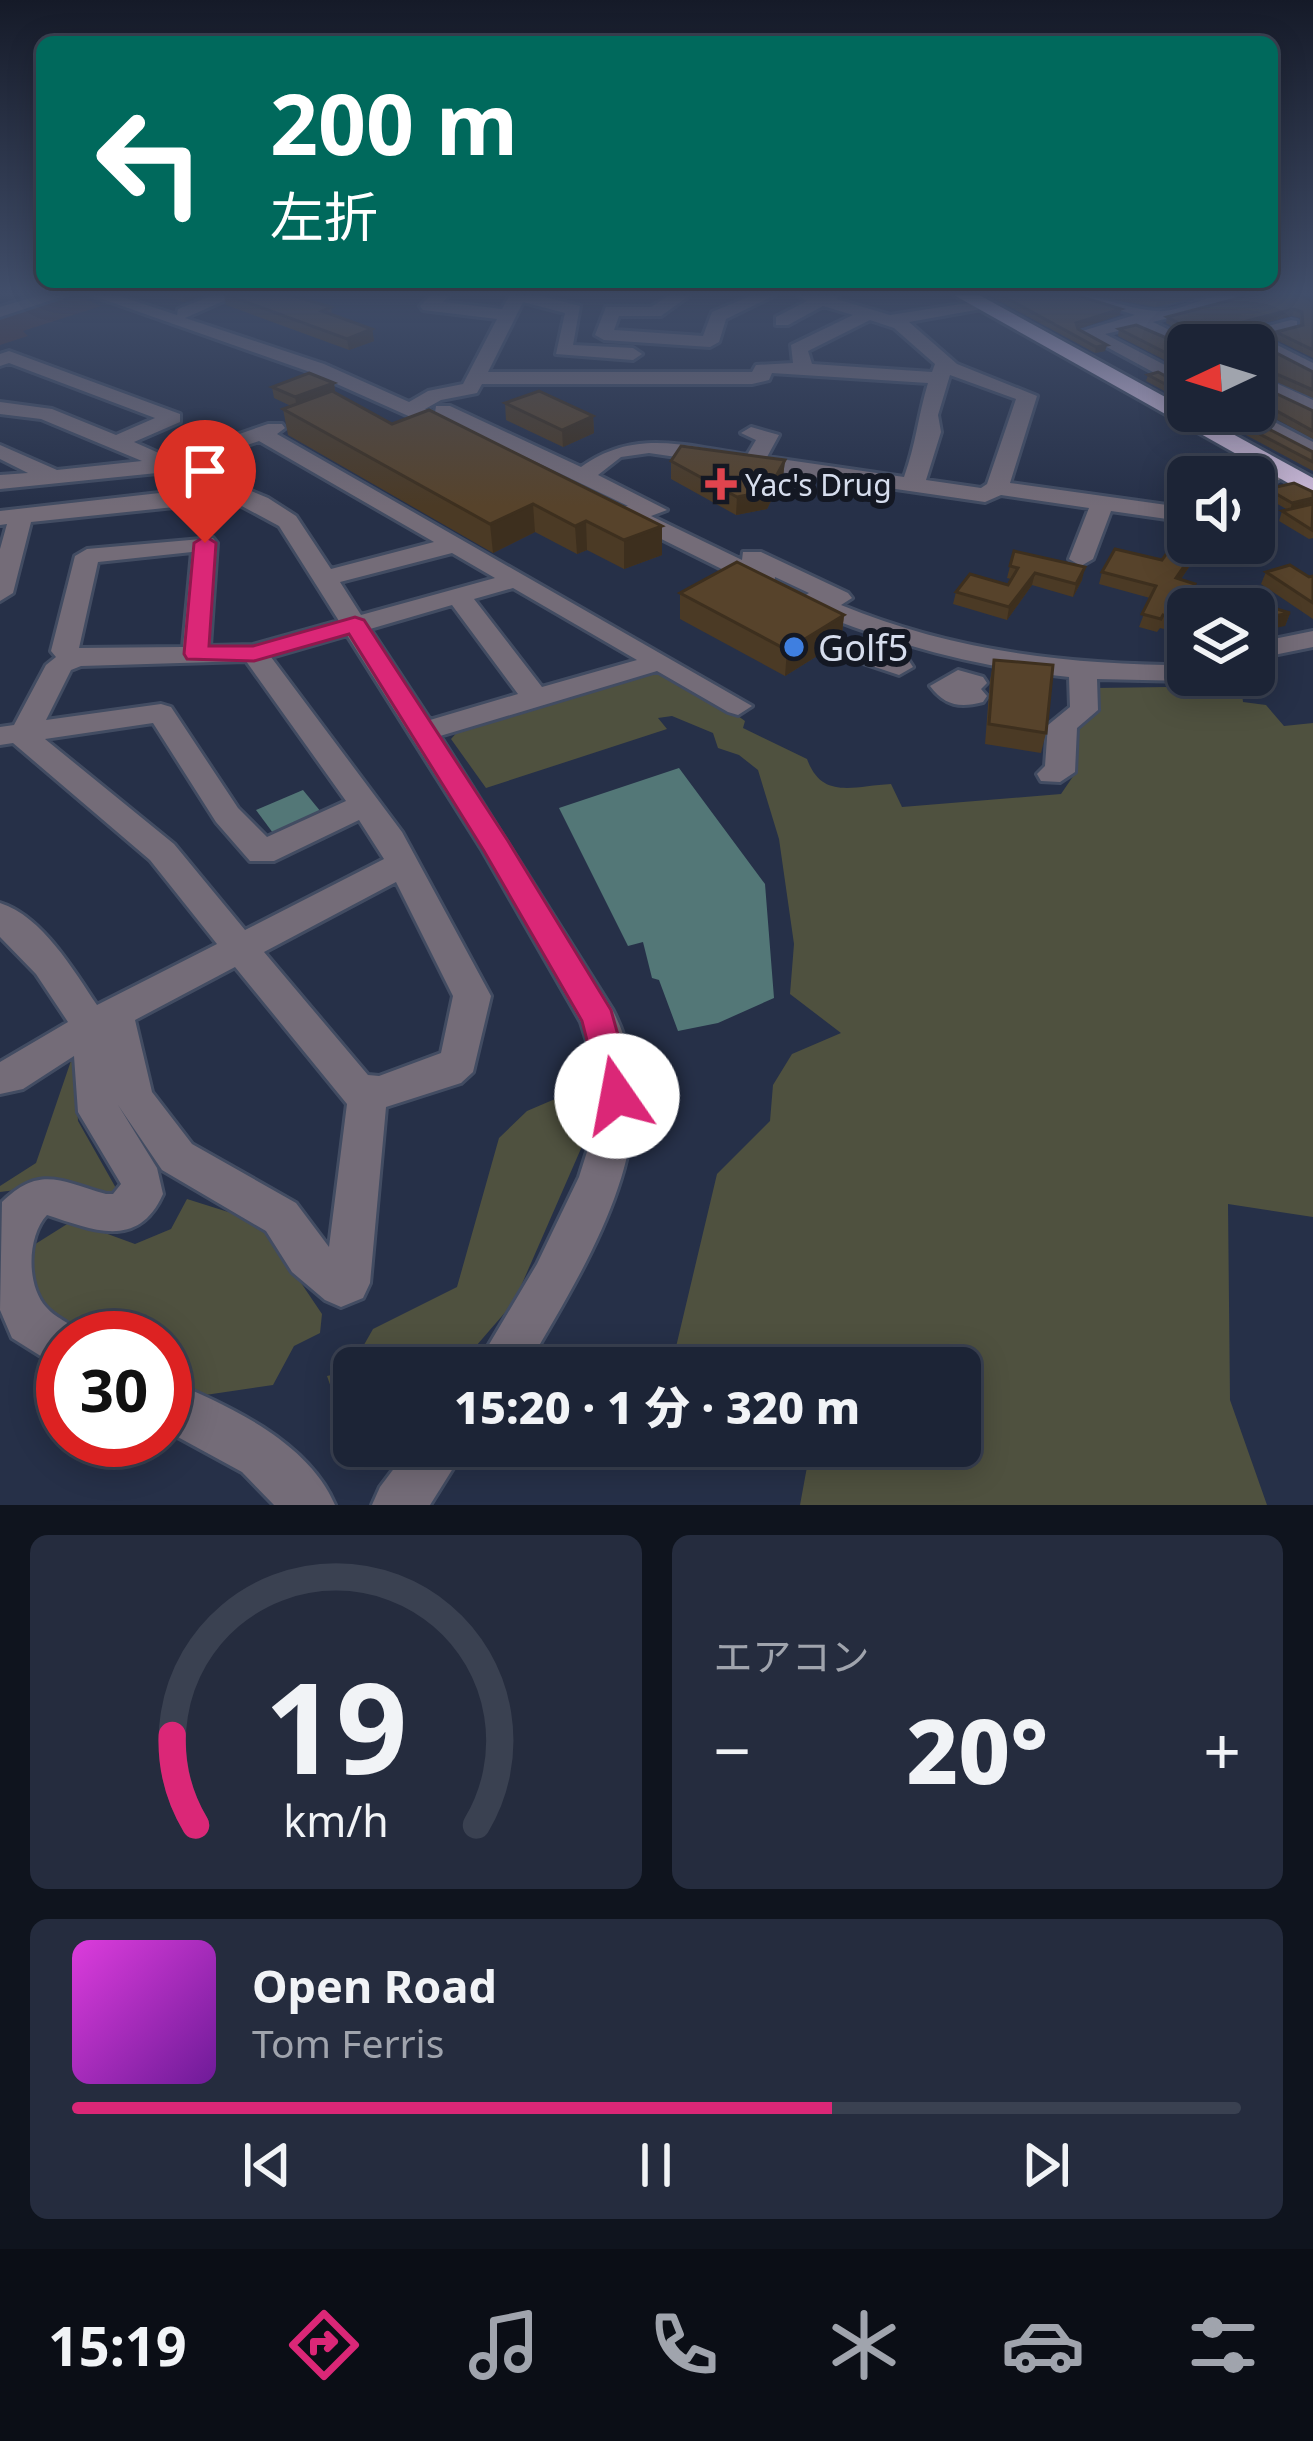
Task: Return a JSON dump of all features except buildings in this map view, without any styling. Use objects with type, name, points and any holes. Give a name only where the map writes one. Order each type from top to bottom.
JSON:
[{"type":"highway","points":[[1091,365],[1313,489]]},
{"type":"street","points":[[31,365],[173,418],[117,442]]},
{"type":"street","points":[[313,365],[382,389]]},
{"type":"street","points":[[329,365],[581,476],[811,586],[885,615],[964,636],[1059,653],[1167,657]]},
{"type":"street","points":[[418,404],[465,391],[482,365]]},
{"type":"street","points":[[640,365],[642,378]]},
{"type":"street","points":[[935,365],[941,371]]},
{"type":"street","points":[[1149,365],[1167,375]]},
{"type":"street","points":[[475,379],[758,377],[769,367],[941,371],[1029,399],[997,488],[989,496],[699,452],[627,448],[581,476]]},
{"type":"street","points":[[1110,376],[1152,367]]},
{"type":"street","points":[[914,484],[931,432],[928,415],[941,371]]},
{"type":"street","points":[[1275,387],[1307,400]]},
{"type":"street","points":[[343,404],[382,389]]},
{"type":"street","points":[[1275,405],[1307,400]]},
{"type":"street","points":[[418,404],[815,604],[895,634],[967,685],[1083,670],[1167,672]]},
{"type":"street","points":[[0,408],[45,413],[224,488],[288,521],[599,1020],[617,1096],[613,1136],[600,1178],[553,1280],[512,1347]]},
{"type":"street","points":[[0,482],[170,465],[293,421]]},
{"type":"street","points":[[1275,430],[1313,450]]},
{"type":"street","points":[[260,433],[738,706]]},
{"type":"street","points":[[751,433],[769,435],[758,464]]},
{"type":"street","points":[[0,451],[53,476]]},
{"type":"street","points":[[1275,473],[1280,470]]},
{"type":"street","points":[[0,593],[10,517],[203,497],[224,488]]},
{"type":"street","points":[[997,488],[1167,512]]},
{"type":"street","points":[[1081,559],[1102,503]]},
{"type":"street","points":[[77,658],[65,651],[88,556],[205,543],[196,654]]},
{"type":"street","points":[[326,578],[453,545]]},
{"type":"street","points":[[12,736],[60,665],[77,658],[254,653],[514,580]]},
{"type":"street","points":[[459,597],[535,698]]},
{"type":"street","points":[[876,658],[895,634]]},
{"type":"street","points":[[1275,647],[1313,640]]},
{"type":"street","points":[[12,736],[162,852],[355,1090],[379,1093],[447,1072],[458,1061],[472,996],[405,863],[254,653]]},
{"type":"street","points":[[1275,665],[1313,659]]},
{"type":"street","points":[[422,732],[658,662]]},
{"type":"street","points":[[1052,774],[1060,772],[1063,725],[1084,710],[1083,670]]},
{"type":"street","points":[[12,736],[161,713],[227,815],[262,853],[363,805]]},
{"type":"street","points":[[3,1080],[242,945],[405,863]]},
{"type":"street","points":[[0,916],[103,1021],[134,1097],[177,1156],[281,1217],[308,1257],[341,1285],[347,1283],[368,1092]]},
{"type":"street","points":[[36,1328],[28,1322],[8,1274],[16,1216],[35,1197],[46,1196],[106,1214],[122,1214],[142,1194],[142,1181],[98,1112],[103,1021]]},
{"type":"street","points":[[192,1417],[260,1454],[308,1505]]},
{"type":"street","points":[[398,1505],[426,1467]]},
{"type":"shaded area","points":[[648,673],[663,674],[738,716],[745,721],[743,728],[807,759],[821,780],[840,788],[891,784],[902,807],[1061,794],[1076,772],[1075,733],[1096,712],[1096,688],[1167,687],[1167,696],[1242,696],[1243,702],[1266,705],[1284,726],[1313,723],[1313,1217],[1228,1204],[1230,1400],[1267,1505],[800,1505],[807,1467],[981,1467],[981,1347],[676,1347],[717,1174],[770,1121],[773,1085],[792,1054],[841,1033],[790,994],[794,944],[779,839],[758,770],[739,755],[718,748],[713,733],[672,716],[658,718],[667,729],[486,788],[451,739],[460,729]]},
{"type":"shaded area","points":[[679,768],[765,884],[774,998],[718,1023],[678,1031],[659,980],[652,978],[643,942],[628,946],[559,808]]},
{"type":"shaded area","points":[[303,790],[321,812],[273,833],[256,810]]},
{"type":"shaded area","points":[[74,1052],[78,1121],[121,1197],[47,1186],[0,1192],[0,1186],[36,1163]]},
{"type":"shaded area","points":[[590,1084],[590,1128],[514,1302],[475,1347],[363,1347],[373,1329],[457,1287],[499,1138],[527,1111]]},
{"type":"shaded area","points":[[187,1199],[260,1222],[322,1314],[320,1333],[294,1346],[273,1385],[192,1397],[192,1311],[38,1310],[21,1253],[72,1221],[135,1244],[171,1229]]},
{"type":"place","name":"Yac's Drug","points":[[721,484]]},
{"type":"place","name":"Golf5","points":[[794,647]]},
{"type":"route","points":[[205,543],[196,654],[254,653],[355,625],[497,848],[599,1020],[617,1096]]}]
